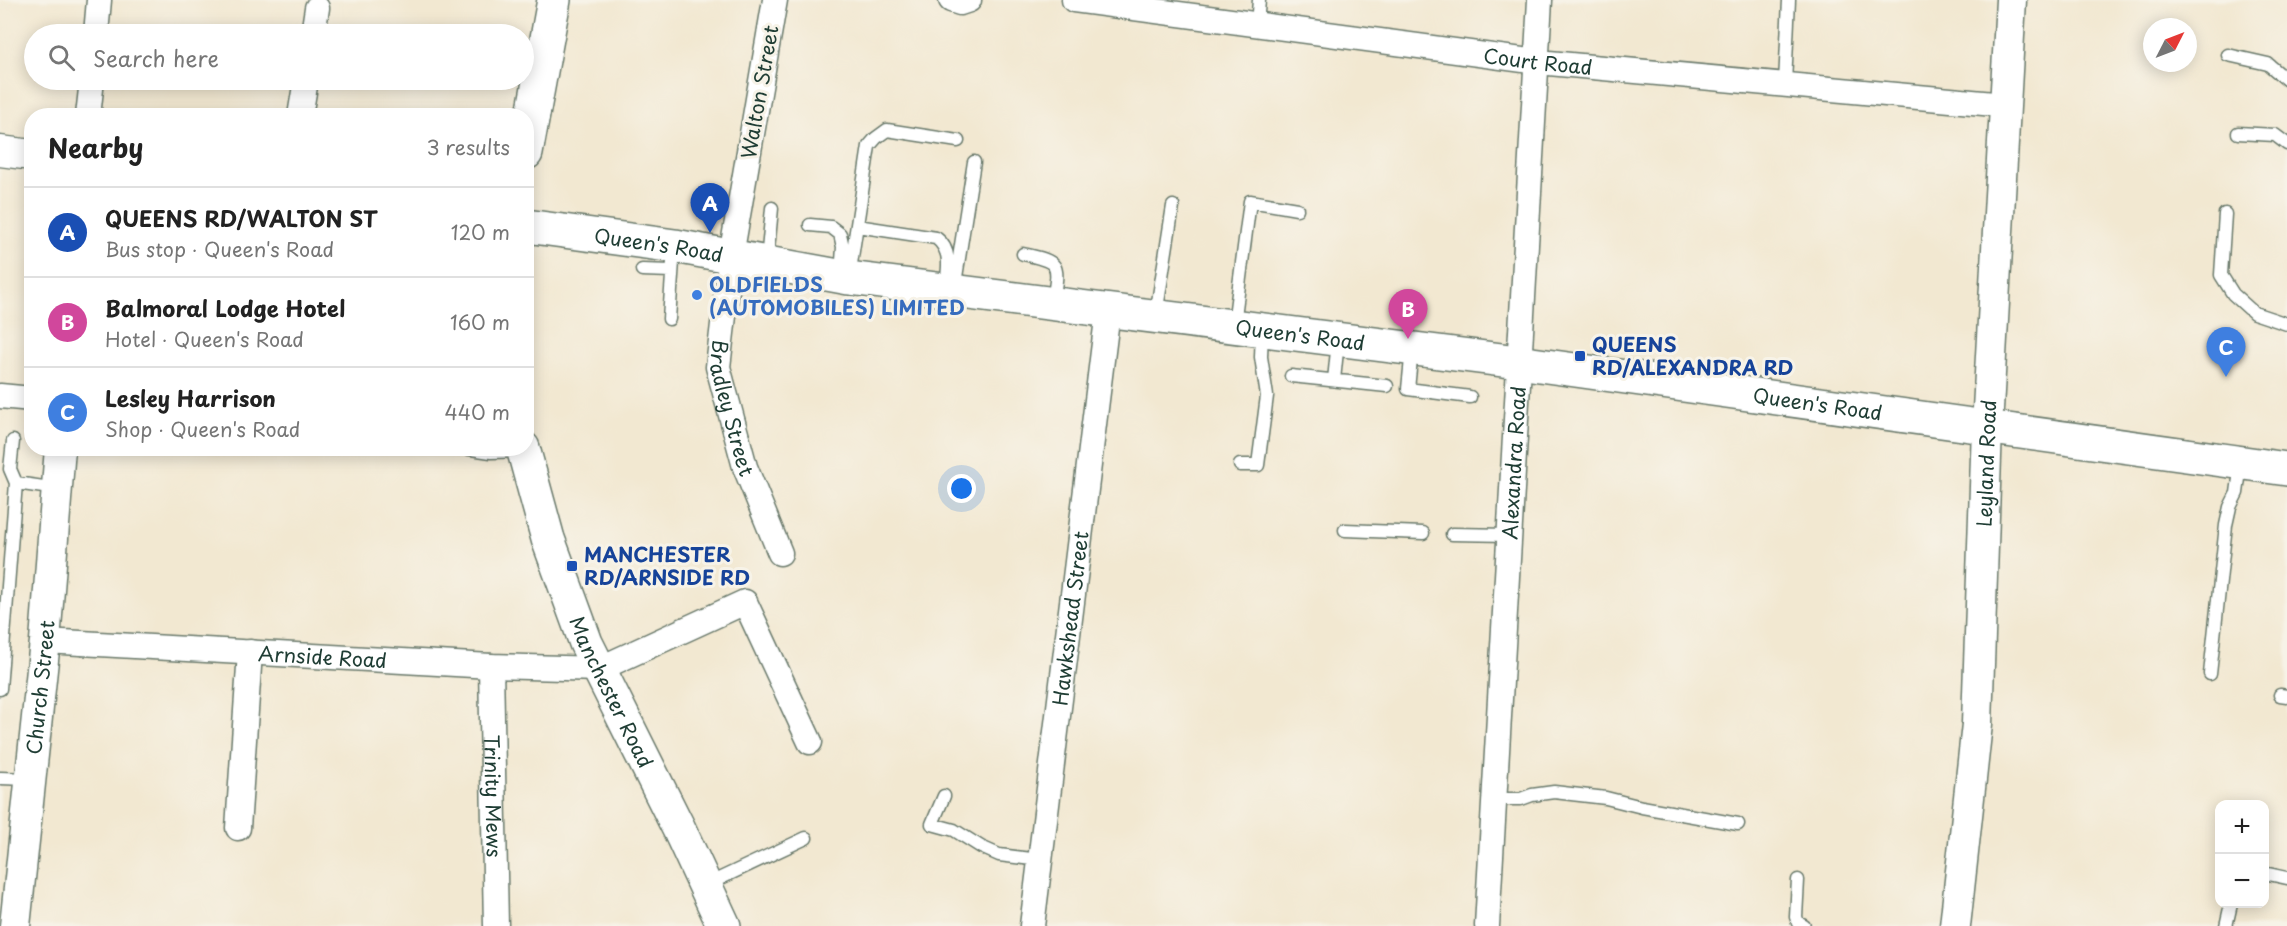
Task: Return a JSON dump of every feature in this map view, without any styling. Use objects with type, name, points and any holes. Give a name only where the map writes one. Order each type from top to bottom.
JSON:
[{"type":"main road","points":[[534,109],[554,0]]},
{"type":"main road","name":"Queen's Road","points":[[534,228],[673,259],[731,256],[845,277],[1518,362],[2287,469]]},
{"type":"main road","name":"Manchester Road","points":[[525,456],[548,539],[586,643],[724,926]]},
{"type":"street","points":[[97,24],[99,0]]},
{"type":"street","name":"Walton Street","points":[[731,256],[776,0]]},
{"type":"street","points":[[951,0],[960,3],[969,0]]},
{"type":"street","name":"Court Road","points":[[1074,0],[1538,62],[2005,105]]},
{"type":"street","name":"Alexandra Road","points":[[1487,926],[1540,0]]},
{"type":"street","name":"Leyland Road","points":[[1956,926],[1977,724],[1987,427],[2011,0]]},
{"type":"street","points":[[315,24],[317,8]]},
{"type":"street","points":[[89,108],[91,90]]},
{"type":"street","points":[[301,108],[304,90]]},
{"type":"street","points":[[0,151],[24,154]]},
{"type":"street","name":"Bradley Street","points":[[731,256],[718,367],[746,467],[780,553]]},
{"type":"street","name":"Hawkshead Street","points":[[1032,926],[1108,311]]},
{"type":"street","points":[[0,396],[24,398]]},
{"type":"street","name":"Church Street","points":[[10,924],[30,779],[45,640],[59,456]]},
{"type":"street","points":[[599,669],[745,602],[810,742]]},
{"type":"street","name":"Arnside Road","points":[[45,640],[491,666],[599,669]]},
{"type":"street","points":[[238,828],[250,652]]},
{"type":"street","name":"Trinity Mews","points":[[491,666],[496,926]]},
{"type":"lane","points":[[1257,25],[1259,0]]},
{"type":"lane","points":[[1785,83],[1789,0]]},
{"type":"lane","points":[[2228,55],[2268,64],[2287,80]]},
{"type":"lane","points":[[845,277],[857,226],[869,146],[887,130],[957,141]]},
{"type":"lane","points":[[2238,133],[2275,135],[2287,144]]},
{"type":"lane","points":[[950,291],[974,162]]},
{"type":"lane","points":[[1240,465],[1258,465],[1267,396],[1261,357],[1248,327],[1250,201],[1297,209]]},
{"type":"lane","points":[[1156,316],[1173,207]]},
{"type":"lane","points":[[767,262],[772,208]]},
{"type":"lane","points":[[2225,214],[2221,275],[2233,294],[2254,313],[2287,324]]},
{"type":"lane","points":[[810,225],[831,227],[840,234],[845,277]]},
{"type":"lane","points":[[857,226],[936,238],[947,249],[950,291]]},
{"type":"lane","points":[[1023,254],[1047,259],[1055,265],[1057,275],[1052,304]]},
{"type":"lane","points":[[642,270],[673,259],[669,319]]},
{"type":"lane","points":[[1334,381],[1338,339]]},
{"type":"lane","points":[[1412,348],[1408,389],[1470,397]]},
{"type":"lane","points":[[1291,376],[1387,386]]},
{"type":"lane","points":[[0,689],[16,483],[10,469],[13,441]]},
{"type":"lane","points":[[2210,674],[2226,525],[2230,507],[2237,493],[2241,463]]},
{"type":"lane","points":[[16,483],[57,489]]},
{"type":"lane","points":[[1345,530],[1423,532]]},
{"type":"lane","points":[[1452,534],[1509,535]]},
{"type":"lane","points":[[0,778],[30,779]]},
{"type":"lane","points":[[1494,799],[1521,799],[1554,792],[1606,798],[1642,807],[1738,824]]},
{"type":"lane","points":[[944,796],[932,824],[954,830],[999,855],[1040,860]]},
{"type":"lane","points":[[705,886],[806,838]]},
{"type":"lane","points":[[2269,874],[2287,878]]},
{"type":"lane","points":[[1798,880],[1796,917],[1798,923],[1804,926]]},
{"type":"lane","points":[[2226,926],[2231,908]]},
{"type":"place","name":"QUEENS RD/WALTON ST","points":[[710,233]]},
{"type":"place","name":"OLDFIELDS (AUTOMOBILES) LIMITED","points":[[697,295]]},
{"type":"place","name":"Balmoral Lodge Hotel","points":[[1408,339]]},
{"type":"place","name":"QUEENS RD/ALEXANDRA RD","points":[[1580,356]]},
{"type":"place","name":"Lesley Harrison","points":[[2226,377]]},
{"type":"place","name":"MANCHESTER RD/ARNSIDE RD","points":[[572,566]]}]
